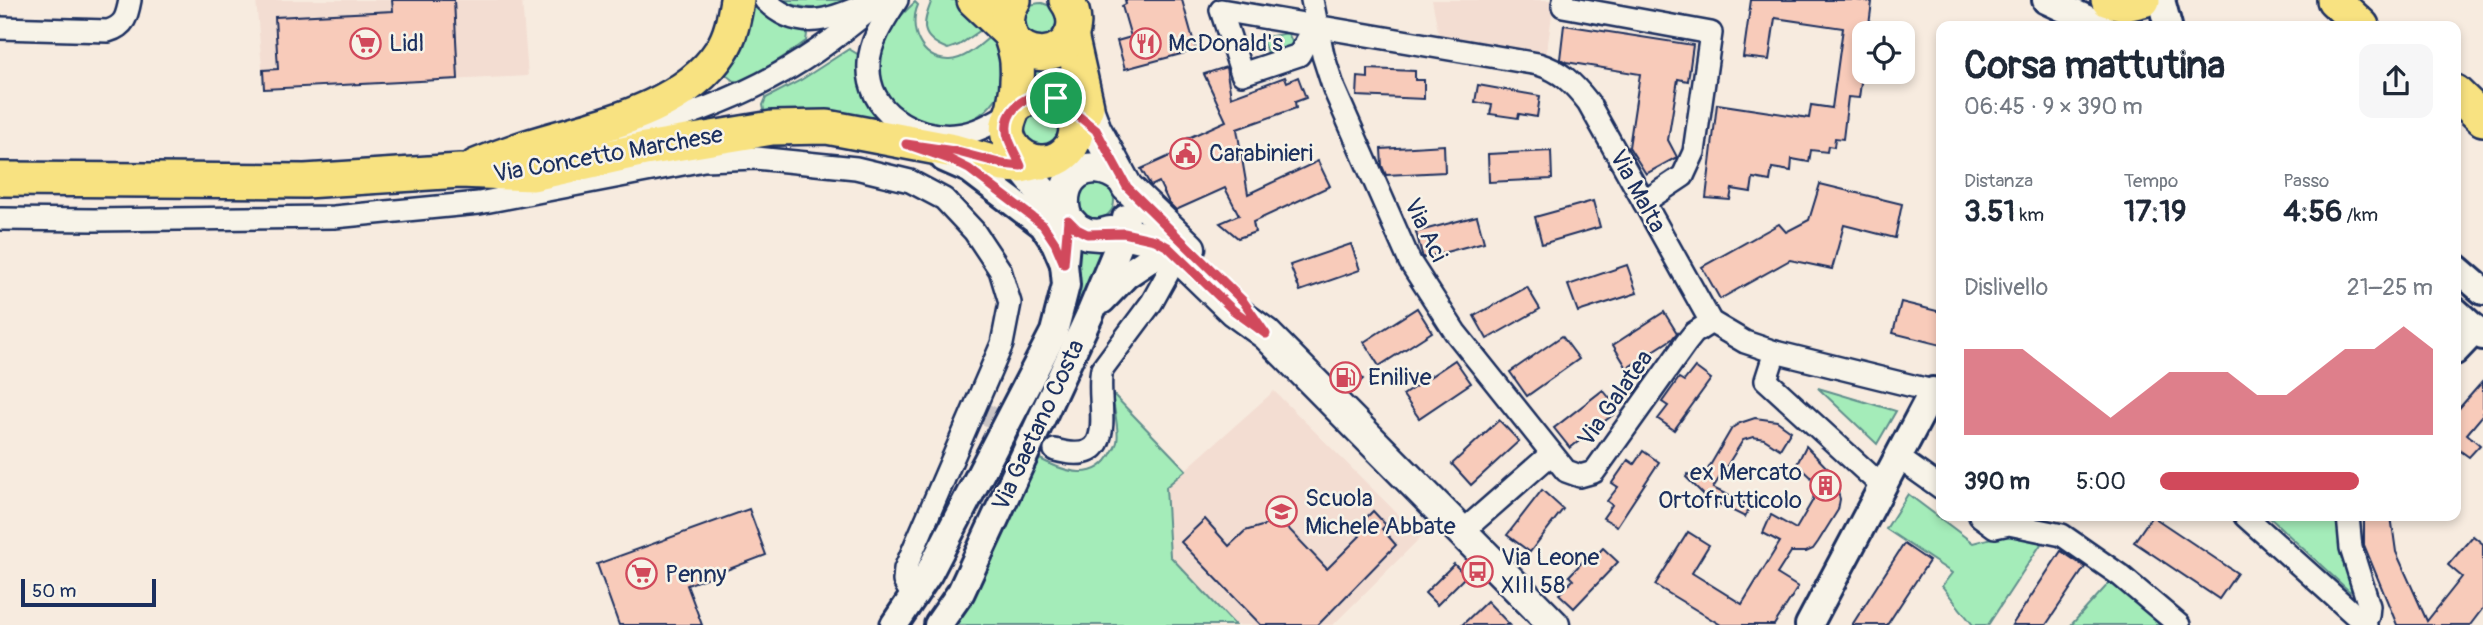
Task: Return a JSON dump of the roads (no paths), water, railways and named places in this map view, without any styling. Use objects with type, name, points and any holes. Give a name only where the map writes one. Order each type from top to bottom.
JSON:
[{"type":"main road","points":[[460,171],[643,112],[689,85],[721,52],[733,24],[737,0]]},
{"type":"main road","points":[[974,0],[1032,54],[1055,52],[1064,45],[1072,12]]},
{"type":"main road","points":[[1014,0],[1007,14],[1017,60],[1017,78],[1007,130],[1067,218],[1077,229],[1087,234],[1099,235],[1120,228],[1155,240],[1173,251],[1233,310],[1266,334],[1554,625]]},
{"type":"main road","points":[[2108,0],[2126,4],[2143,0]]},
{"type":"main road","points":[[2334,0],[2357,21]]},
{"type":"main road","points":[[2357,0],[2380,21]]},
{"type":"main road","points":[[0,179],[306,181],[460,171],[533,174],[645,149],[772,128],[827,127],[954,151],[1003,164],[1024,158],[1058,158],[1081,121],[1072,12]]},
{"type":"main road","points":[[1012,111],[1022,100],[1045,94],[1056,98],[1081,121],[1124,183],[1129,208],[1120,228]]},
{"type":"main road","points":[[2461,98],[2483,119]]},
{"type":"main road","points":[[2461,118],[2483,138]]},
{"type":"main road","points":[[1067,218],[1062,204],[1068,182],[1077,173],[1088,168],[1100,167],[1111,171],[1243,301],[1266,334]]},
{"type":"street","points":[[0,28],[108,32],[118,29],[126,19],[130,0]]},
{"type":"street","points":[[765,0],[776,11],[797,20],[820,21],[874,0]]},
{"type":"street","points":[[460,171],[532,159],[620,136],[741,92],[778,75],[817,50],[882,0]]},
{"type":"street","points":[[897,0],[878,31],[869,63],[874,92],[886,111],[904,125],[924,132],[957,135],[985,128],[1012,111]]},
{"type":"street","name":"Via Aci","points":[[1312,0],[1315,26],[1334,89],[1410,262],[1455,332],[1551,454]]},
{"type":"street","points":[[1564,0],[1563,6],[1711,33],[1694,152],[1683,176],[1644,202]]},
{"type":"street","points":[[2046,0],[2091,21]]},
{"type":"street","points":[[2093,0],[2116,21]]},
{"type":"street","points":[[2161,0],[2167,21]]},
{"type":"street","name":"Via Malta","points":[[1315,26],[1299,55],[1242,74],[1221,10],[1315,26],[1538,64],[1557,70],[1575,85],[1588,102],[1711,322]]},
{"type":"street","points":[[906,144],[969,169],[1043,225],[1064,264]]},
{"type":"street","name":"Via Concetto Marchese","points":[[0,219],[334,217],[479,203],[704,160],[756,158],[856,168],[910,181],[944,199],[974,231],[1000,271],[1010,303],[1002,344],[905,569],[904,581],[913,597]]},
{"type":"street","name":"Via Gaetano Costa","points":[[894,625],[929,573],[1054,332],[1066,285],[1064,264],[1067,218]]},
{"type":"street","name":"Via Gaetano Costa","points":[[938,625],[961,592],[1091,312],[1120,228]]},
{"type":"street","points":[[1091,312],[1126,275],[1173,251]]},
{"type":"street","points":[[1055,450],[1084,453],[1098,443],[1104,426],[1099,382],[1102,369],[1152,302],[1173,251]]},
{"type":"street","points":[[2461,272],[2483,291]]},
{"type":"street","points":[[2461,315],[2481,328],[2461,346]]},
{"type":"street","points":[[1711,322],[1745,342],[1775,352],[1936,392]]},
{"type":"street","name":"Via Galatea","points":[[1462,532],[1551,454],[1572,474],[1587,475],[1594,472],[1686,343],[1694,333],[1711,322]]},
{"type":"street","points":[[1775,352],[1766,380],[1883,487]]},
{"type":"street","points":[[1813,623],[1883,487],[1936,394]]},
{"type":"street","points":[[1899,458],[1936,484]]},
{"type":"street","points":[[2251,521],[2364,623],[2369,606],[2351,548],[2348,521]]},
{"type":"street","points":[[1987,522],[2062,535],[2121,576],[2179,625]]},
{"type":"tunnel","points":[[974,408],[1055,450]]},
{"type":"place","name":"Lidl","points":[[366,43]]},
{"type":"place","name":"McDonald's","points":[[1145,43]]},
{"type":"place","name":"Carabinieri","points":[[1186,153]]},
{"type":"place","name":"Enilive","points":[[1345,377]]},
{"type":"place","name":"ex Mercato Ortofrutticolo","points":[[1825,486]]},
{"type":"place","name":"Scuola Michele Abbate","points":[[1282,512]]},
{"type":"place","name":"Via Leone XIII 58","points":[[1478,571]]},
{"type":"place","name":"Penny","points":[[642,574]]}]
